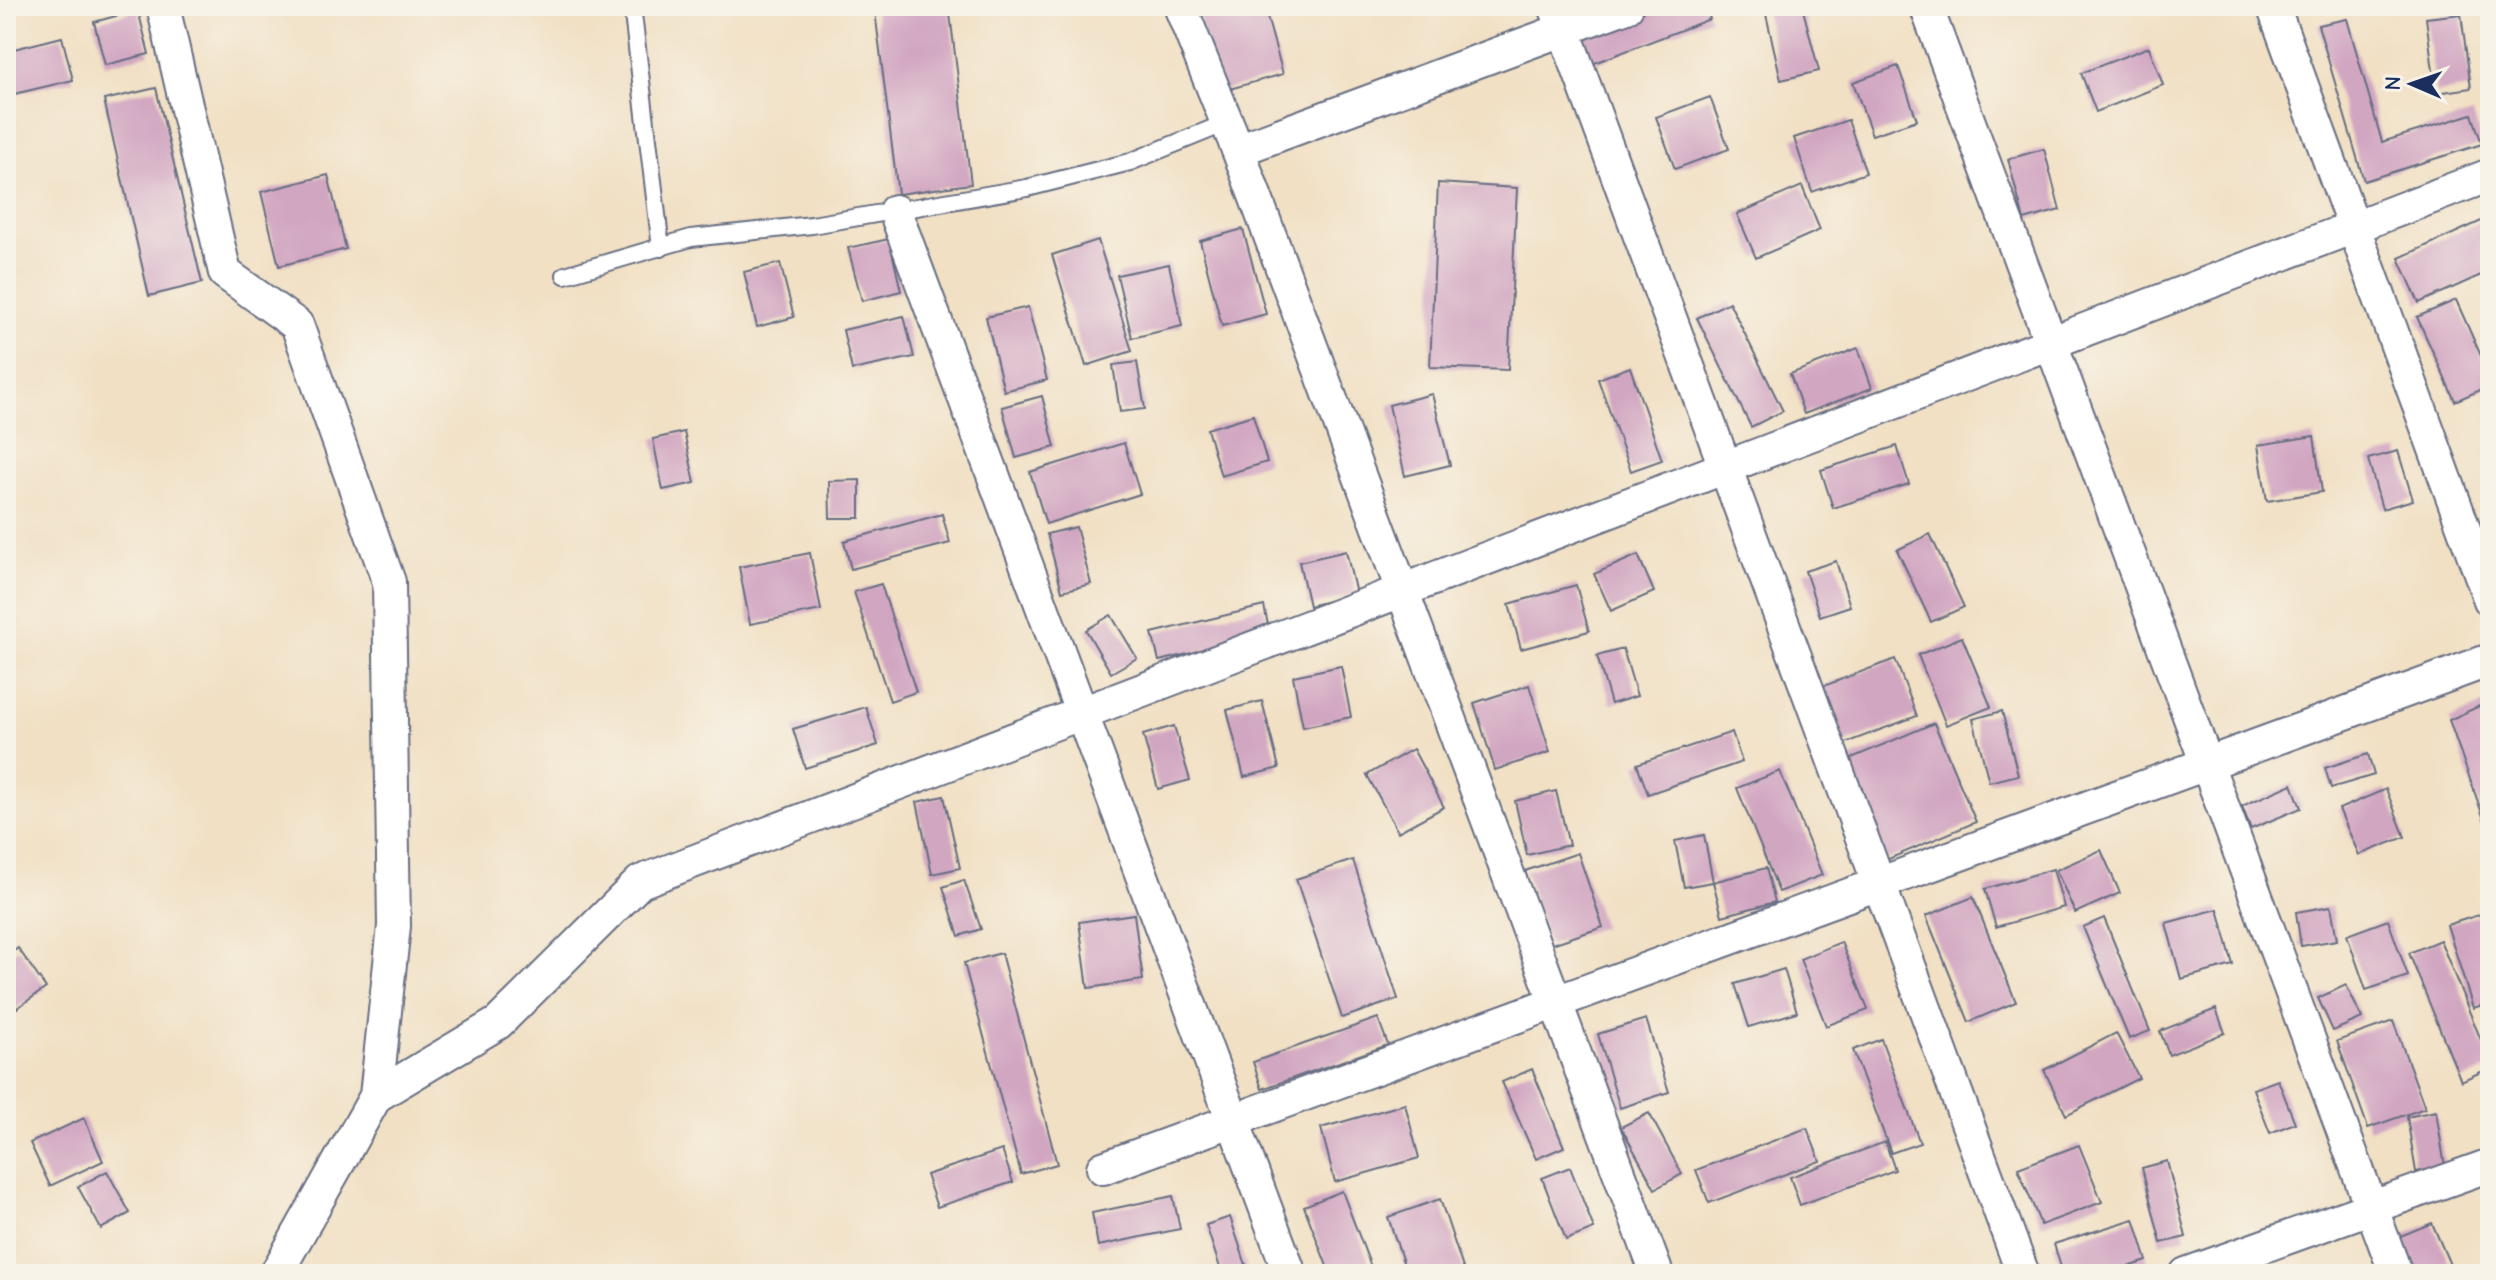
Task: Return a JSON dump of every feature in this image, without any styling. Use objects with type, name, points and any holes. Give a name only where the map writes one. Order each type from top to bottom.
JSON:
[{"type":"street","points":[[163,6],[225,273],[297,325],[389,582],[394,926],[376,1096],[276,1274]]},
{"type":"street","points":[[1180,6],[1232,136],[1657,1274]]},
{"type":"street","points":[[1232,136],[1559,18],[1627,6]]},
{"type":"street","points":[[1926,6],[2396,1274]]},
{"type":"street","points":[[2273,6],[2490,600]]},
{"type":"street","points":[[1559,18],[2023,1274]]},
{"type":"street","points":[[376,1096],[498,1023],[640,882],[2490,175]]},
{"type":"street","points":[[895,211],[1290,1274]]},
{"type":"street","points":[[1103,1168],[2490,660]]},
{"type":"street","points":[[2186,1274],[2490,1165]]},
{"type":"lane","points":[[632,6],[661,248]]},
{"type":"lane","points":[[565,275],[691,238],[812,225],[1027,188],[1232,136]]},
{"type":"building","points":[[910,6],[949,6],[971,184],[898,194],[875,11]]},
{"type":"building","points":[[1196,6],[1264,6],[1283,74],[1219,92]]},
{"type":"building","points":[[1646,6],[1705,6],[1710,19],[1592,64],[1580,31]]},
{"type":"building","points":[[1802,6],[1819,71],[1781,80],[1765,10]]},
{"type":"building","points":[[138,10],[149,54],[105,65],[94,22]]},
{"type":"building","points":[[2461,14],[2471,88],[2436,93],[2426,18]]},
{"type":"building","points":[[2347,19],[2382,142],[2472,114],[2482,144],[2364,181],[2318,25]]},
{"type":"building","points":[[62,37],[73,80],[6,96],[6,51]]},
{"type":"building","points":[[2149,47],[2163,85],[2096,112],[2081,73]]},
{"type":"building","points":[[1898,66],[1917,120],[1872,135],[1853,82]]},
{"type":"building","points":[[156,88],[202,283],[149,296],[104,100]]},
{"type":"building","points":[[1710,97],[1729,149],[1675,169],[1656,117]]},
{"type":"building","points":[[1848,120],[1866,173],[1812,192],[1794,138]]},
{"type":"building","points":[[2044,149],[2060,210],[2024,220],[2008,159]]},
{"type":"building","points":[[328,175],[346,249],[279,266],[261,192]]},
{"type":"building","points":[[1438,183],[1517,188],[1508,370],[1430,367]]},
{"type":"building","points":[[1802,186],[1820,230],[1756,258],[1737,214]]},
{"type":"building","points":[[2488,218],[2490,271],[2419,303],[2399,258]]},
{"type":"building","points":[[1243,229],[1266,314],[1222,326],[1200,241]]},
{"type":"building","points":[[889,239],[901,291],[862,301],[848,248]]},
{"type":"building","points":[[1098,240],[1132,351],[1086,366],[1052,255]]},
{"type":"building","points":[[780,263],[794,317],[757,327],[744,272]]},
{"type":"building","points":[[1169,264],[1182,326],[1132,338],[1117,275]]},
{"type":"building","points":[[2456,300],[2490,376],[2490,386],[2455,401],[2417,317]]},
{"type":"building","points":[[1729,302],[1783,411],[1751,427],[1697,318]]},
{"type":"building","points":[[1028,307],[1047,380],[1004,391],[986,317]]},
{"type":"building","points":[[904,316],[914,357],[852,370],[843,330]]},
{"type":"building","points":[[1858,348],[1872,388],[1804,414],[1790,374]]},
{"type":"building","points":[[1137,362],[1145,409],[1120,412],[1113,365]]},
{"type":"building","points":[[1630,367],[1662,460],[1631,471],[1598,379]]},
{"type":"building","points":[[1432,394],[1450,465],[1405,476],[1389,405]]},
{"type":"building","points":[[1042,396],[1055,447],[1016,458],[1002,407]]},
{"type":"building","points":[[1253,415],[1267,462],[1221,476],[1207,429]]},
{"type":"building","points":[[684,432],[695,483],[663,490],[653,439]]},
{"type":"building","points":[[2314,436],[2322,492],[2267,501],[2258,445]]},
{"type":"building","points":[[1124,443],[1140,494],[1046,524],[1030,472]]},
{"type":"building","points":[[1897,446],[1909,484],[1833,508],[1821,470]]},
{"type":"building","points":[[2398,451],[2413,500],[2382,509],[2368,459]]},
{"type":"building","points":[[860,480],[860,518],[830,518],[829,481]]},
{"type":"building","points":[[942,514],[950,543],[851,569],[844,541]]},
{"type":"building","points":[[1076,527],[1091,584],[1062,591],[1047,534]]},
{"type":"building","points":[[1930,534],[1964,607],[1931,622],[1897,550]]},
{"type":"building","points":[[1346,551],[1356,594],[1309,606],[1299,562]]},
{"type":"building","points":[[810,553],[821,610],[750,624],[739,567]]},
{"type":"building","points":[[1638,555],[1654,592],[1611,611],[1594,574]]},
{"type":"building","points":[[1836,561],[1850,606],[1820,616],[1805,571]]},
{"type":"building","points":[[881,584],[916,692],[890,701],[854,592]]},
{"type":"building","points":[[1576,585],[1589,631],[1521,649],[1509,604]]},
{"type":"building","points":[[1264,606],[1270,634],[1159,661],[1152,633]]},
{"type":"building","points":[[1111,615],[1137,658],[1111,673],[1086,630]]},
{"type":"building","points":[[1962,637],[1991,707],[1946,725],[1918,655]]},
{"type":"building","points":[[1623,649],[1637,696],[1611,704],[1597,656]]},
{"type":"building","points":[[1895,659],[1917,716],[1835,747],[1813,690]]},
{"type":"building","points":[[1341,666],[1351,717],[1303,727],[1293,676]]},
{"type":"building","points":[[1529,685],[1550,752],[1495,770],[1474,703]]},
{"type":"building","points":[[1262,701],[1279,768],[1244,777],[1227,710]]},
{"type":"building","points":[[2490,701],[2490,836],[2449,720]]},
{"type":"building","points":[[866,707],[878,745],[805,768],[793,729]]},
{"type":"building","points":[[2002,711],[2018,775],[1989,782],[1973,719]]},
{"type":"building","points":[[1934,723],[1976,822],[1884,861],[1842,762]]},
{"type":"building","points":[[1174,726],[1190,780],[1158,789],[1143,735]]},
{"type":"building","points":[[1732,732],[1742,762],[1648,794],[1637,764]]},
{"type":"building","points":[[1413,749],[1444,807],[1398,832],[1367,775]]},
{"type":"building","points":[[2368,754],[2374,775],[2331,788],[2325,768]]},
{"type":"building","points":[[1780,771],[1822,875],[1779,892],[1737,788]]},
{"type":"building","points":[[2292,784],[2301,808],[2251,829],[2242,806]]},
{"type":"building","points":[[2386,789],[2405,837],[2359,855],[2339,809]]},
{"type":"building","points":[[1556,791],[1569,845],[1527,855],[1515,801]]},
{"type":"building","points":[[944,796],[960,868],[932,874],[917,802]]},
{"type":"building","points":[[1704,835],[1713,882],[1684,887],[1675,841]]},
{"type":"building","points":[[2101,850],[2120,893],[2075,913],[2056,870]]},
{"type":"building","points":[[1578,853],[1603,927],[1549,945],[1525,871]]},
{"type":"building","points":[[1353,860],[1398,999],[1342,1018],[1296,879]]},
{"type":"building","points":[[1766,868],[1775,902],[1722,916],[1713,882]]},
{"type":"building","points":[[2053,869],[2064,907],[1996,927],[1985,889]]},
{"type":"building","points":[[964,880],[981,929],[959,936],[943,887]]},
{"type":"building","points":[[1973,897],[2016,1002],[1969,1022],[1926,916]]},
{"type":"building","points":[[2331,906],[2337,940],[2301,946],[2296,912]]},
{"type":"building","points":[[2218,909],[2233,965],[2181,979],[2166,923]]},
{"type":"building","points":[[2485,913],[2490,927],[2490,1003],[2473,1008],[2447,925]]},
{"type":"building","points":[[1134,914],[1143,980],[1088,988],[1079,922]]},
{"type":"building","points":[[2104,918],[2150,1031],[2129,1039],[2083,927]]},
{"type":"building","points":[[2388,920],[2408,976],[2366,990],[2347,935]]},
{"type":"building","points":[[2440,940],[2490,1062],[2490,1068],[2461,1081],[2409,953]]},
{"type":"building","points":[[1841,942],[1868,1010],[1826,1026],[1800,959]]},
{"type":"building","points":[[18,948],[46,988],[14,1010],[6,998],[6,957]]},
{"type":"building","points":[[1001,953],[1057,1164],[1021,1174],[964,963]]},
{"type":"building","points":[[1784,969],[1797,1012],[1749,1027],[1735,984]]},
{"type":"building","points":[[2346,985],[2362,1018],[2333,1031],[2318,998]]},
{"type":"building","points":[[2216,1009],[2225,1033],[2169,1055],[2160,1031]]},
{"type":"building","points":[[1378,1018],[1388,1045],[1262,1089],[1253,1062]]},
{"type":"building","points":[[1646,1019],[1669,1092],[1620,1108],[1598,1034]]},
{"type":"building","points":[[2393,1021],[2425,1108],[2368,1128],[2337,1041]]},
{"type":"building","points":[[2116,1033],[2139,1078],[2066,1115],[2044,1070]]},
{"type":"building","points":[[1881,1039],[1920,1143],[1891,1153],[1853,1050]]},
{"type":"building","points":[[1532,1069],[1564,1147],[1536,1159],[1502,1082]]},
{"type":"building","points":[[2278,1080],[2295,1123],[2270,1133],[2253,1089]]},
{"type":"building","points":[[1405,1104],[1419,1158],[1335,1182],[1321,1128]]},
{"type":"building","points":[[2436,1111],[2445,1167],[2416,1172],[2407,1117]]},
{"type":"building","points":[[1649,1113],[1682,1174],[1655,1189],[1621,1127]]},
{"type":"building","points":[[84,1118],[103,1161],[50,1186],[30,1143]]},
{"type":"building","points":[[1807,1128],[1820,1161],[1709,1203],[1696,1170]]},
{"type":"building","points":[[1885,1142],[1895,1170],[1800,1205],[1790,1177]]},
{"type":"building","points":[[2079,1145],[2102,1202],[2041,1225],[2018,1168]]},
{"type":"building","points":[[1002,1150],[1013,1182],[937,1207],[926,1175]]},
{"type":"building","points":[[2167,1161],[2186,1237],[2161,1243],[2142,1168]]},
{"type":"building","points":[[1570,1167],[1594,1229],[1566,1240],[1542,1178]]},
{"type":"building","points":[[107,1171],[130,1213],[101,1229],[78,1187]]},
{"type":"building","points":[[1342,1191],[1371,1267],[1352,1274],[1330,1274],[1304,1206]]},
{"type":"building","points":[[1173,1196],[1180,1229],[1098,1246],[1092,1213]]},
{"type":"building","points":[[1440,1199],[1465,1274],[1407,1274],[1388,1217]]},
{"type":"building","points":[[1230,1217],[1249,1274],[1222,1274],[1206,1225]]},
{"type":"building","points":[[2134,1219],[2147,1261],[2106,1274],[2063,1274],[2054,1244]]},
{"type":"building","points":[[2432,1223],[2454,1274],[2414,1274],[2398,1237]]}]
